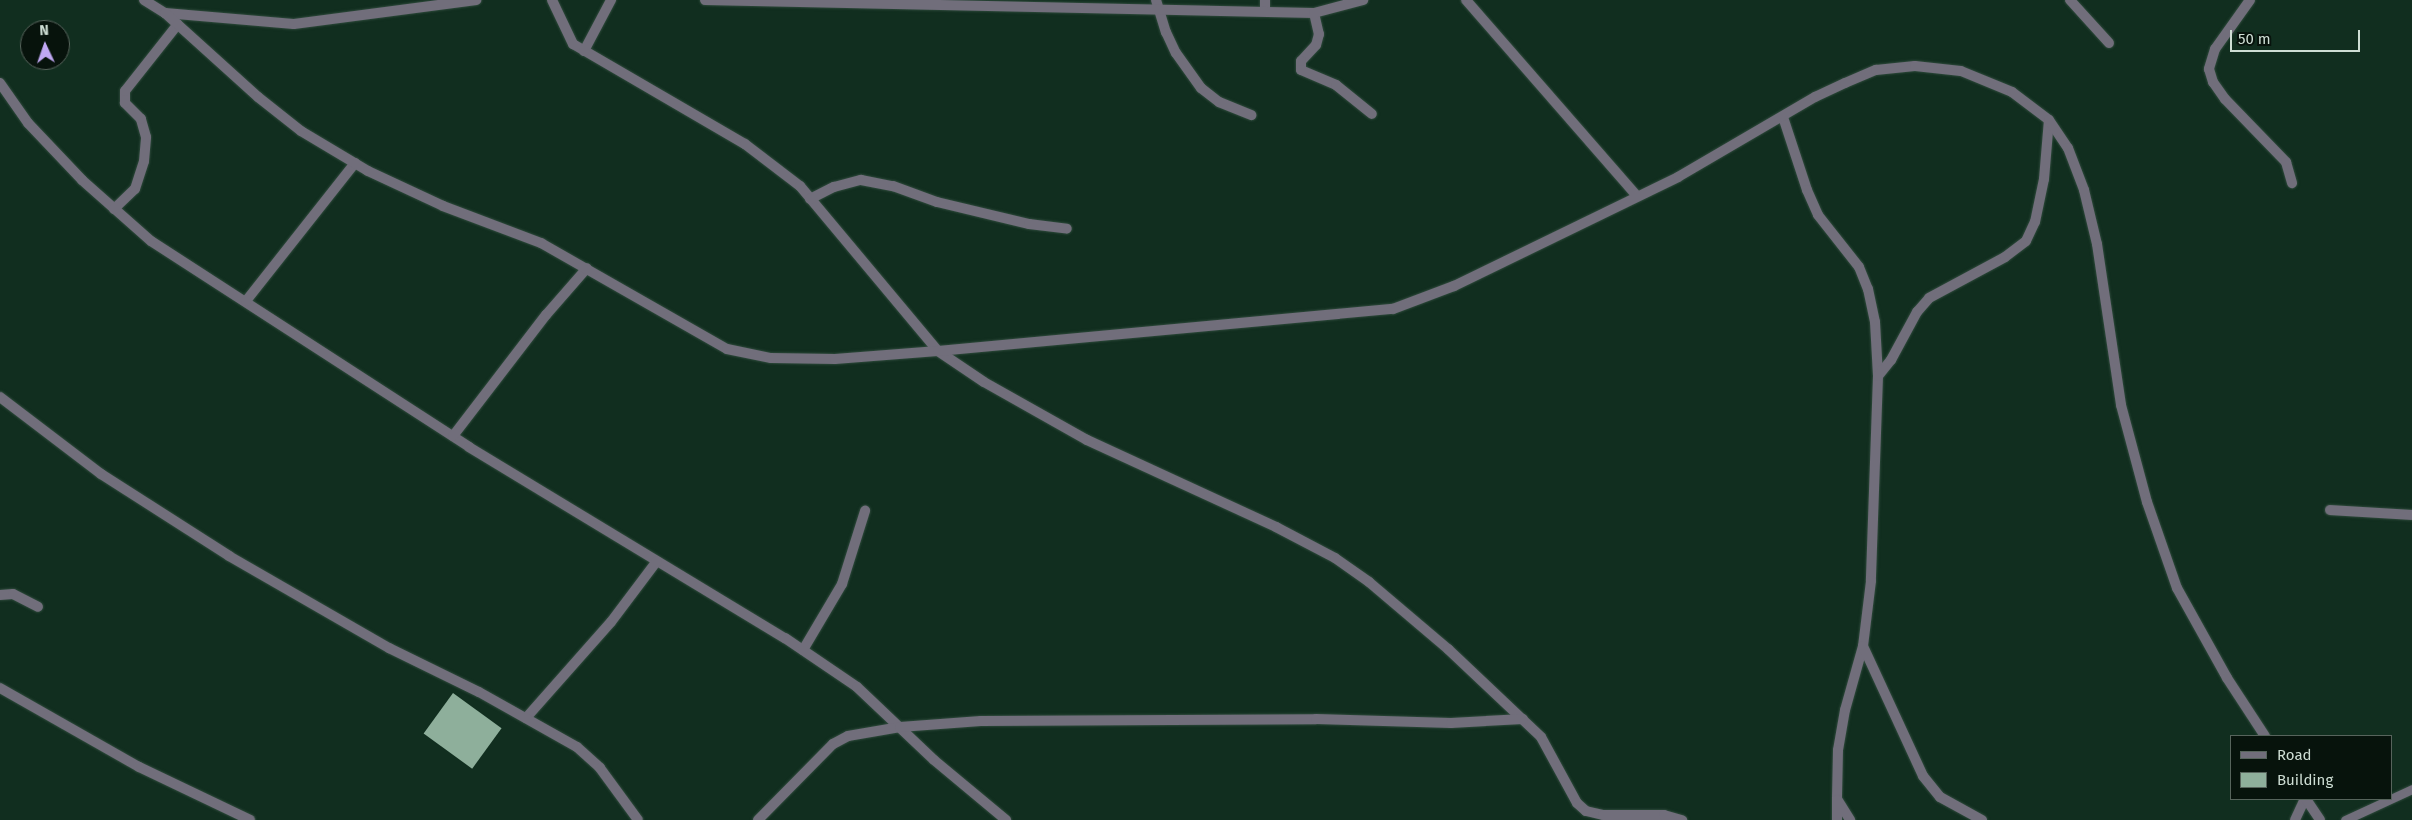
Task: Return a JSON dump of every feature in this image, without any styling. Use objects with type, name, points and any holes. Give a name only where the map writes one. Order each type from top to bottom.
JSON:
[{"type":"street","points":[[144,0],[165,13],[258,97],[301,131],[354,163],[444,206],[541,243],[727,349],[771,358],[835,359],[938,351],[1393,309],[1454,286],[1678,177],[1815,97],[1876,70],[1915,66],[1961,71],[1992,82],[2012,92],[2049,120],[2068,148],[2084,190],[2097,244],[2121,405],[2146,502],[2177,588],[2227,678],[2264,735]]},
{"type":"street","points":[[165,13],[294,24],[476,0]]},
{"type":"street","points":[[552,0],[567,36],[584,51],[746,144],[780,167],[810,199],[938,351],[984,382],[1087,440],[1335,558],[1369,582],[1448,649],[1541,737],[1577,803],[1586,811],[1603,815],[1664,815],[1682,820]]},
{"type":"street","points":[[584,51],[611,0]]},
{"type":"street","points":[[704,0],[978,2],[1159,11],[1314,13],[1363,0]]},
{"type":"street","points":[[1156,0],[1176,53],[1201,88],[1219,102],[1252,115]]},
{"type":"street","points":[[1266,0],[1266,11]]},
{"type":"street","points":[[1466,0],[1637,196]]},
{"type":"street","points":[[2070,0],[2109,43]]},
{"type":"street","points":[[2250,0],[2215,49],[2209,69],[2213,82],[2225,99],[2286,162],[2292,183]]},
{"type":"street","points":[[1314,13],[1319,34],[1316,46],[1301,61],[1301,70],[1336,85],[1372,114]]},
{"type":"street","points":[[114,209],[138,182],[146,137],[141,120],[125,103],[125,92],[178,24]]},
{"type":"street","points":[[0,83],[28,123],[114,209],[151,241],[453,436],[803,650],[857,688],[1006,820]]},
{"type":"street","points":[[1783,117],[1818,215],[1859,267],[1868,289],[1875,322],[1878,376],[1871,581],[1863,646],[1845,710],[1838,750],[1837,820]]},
{"type":"street","points":[[1878,376],[1891,360],[1917,312],[1929,298],[2005,257],[2026,241],[2035,222],[2044,179],[2049,120]]},
{"type":"street","points":[[246,301],[354,163]]},
{"type":"street","points":[[810,199],[834,187],[861,180],[892,186],[937,202],[1029,224],[1067,229]]},
{"type":"street","points":[[453,436],[546,314],[587,268]]},
{"type":"street","points":[[0,397],[101,474],[229,556],[389,648],[526,718],[577,747],[600,768],[638,820]]},
{"type":"street","points":[[2330,510],[2412,515]]},
{"type":"street","points":[[803,650],[842,584],[865,511]]},
{"type":"street","points":[[526,718],[611,622],[657,561]]},
{"type":"street","points":[[0,595],[13,594],[38,607]]},
{"type":"street","points":[[1863,646],[1923,776],[1940,797],[1982,820]]},
{"type":"street","points":[[0,688],[138,767],[250,820]]},
{"type":"street","points":[[758,820],[833,744],[848,736],[900,727],[981,721],[1316,719],[1450,723],[1523,719]]},
{"type":"street","points":[[1837,799],[1850,820]]},
{"type":"street","points":[[2295,820],[2305,800]]},
{"type":"street","points":[[2307,800],[2320,820]]},
{"type":"lane","points":[[2392,798],[2412,789]]},
{"type":"lane","points":[[2345,820],[2388,800]]},
{"type":"building","points":[[453,693],[502,728],[472,769],[424,733]]}]
